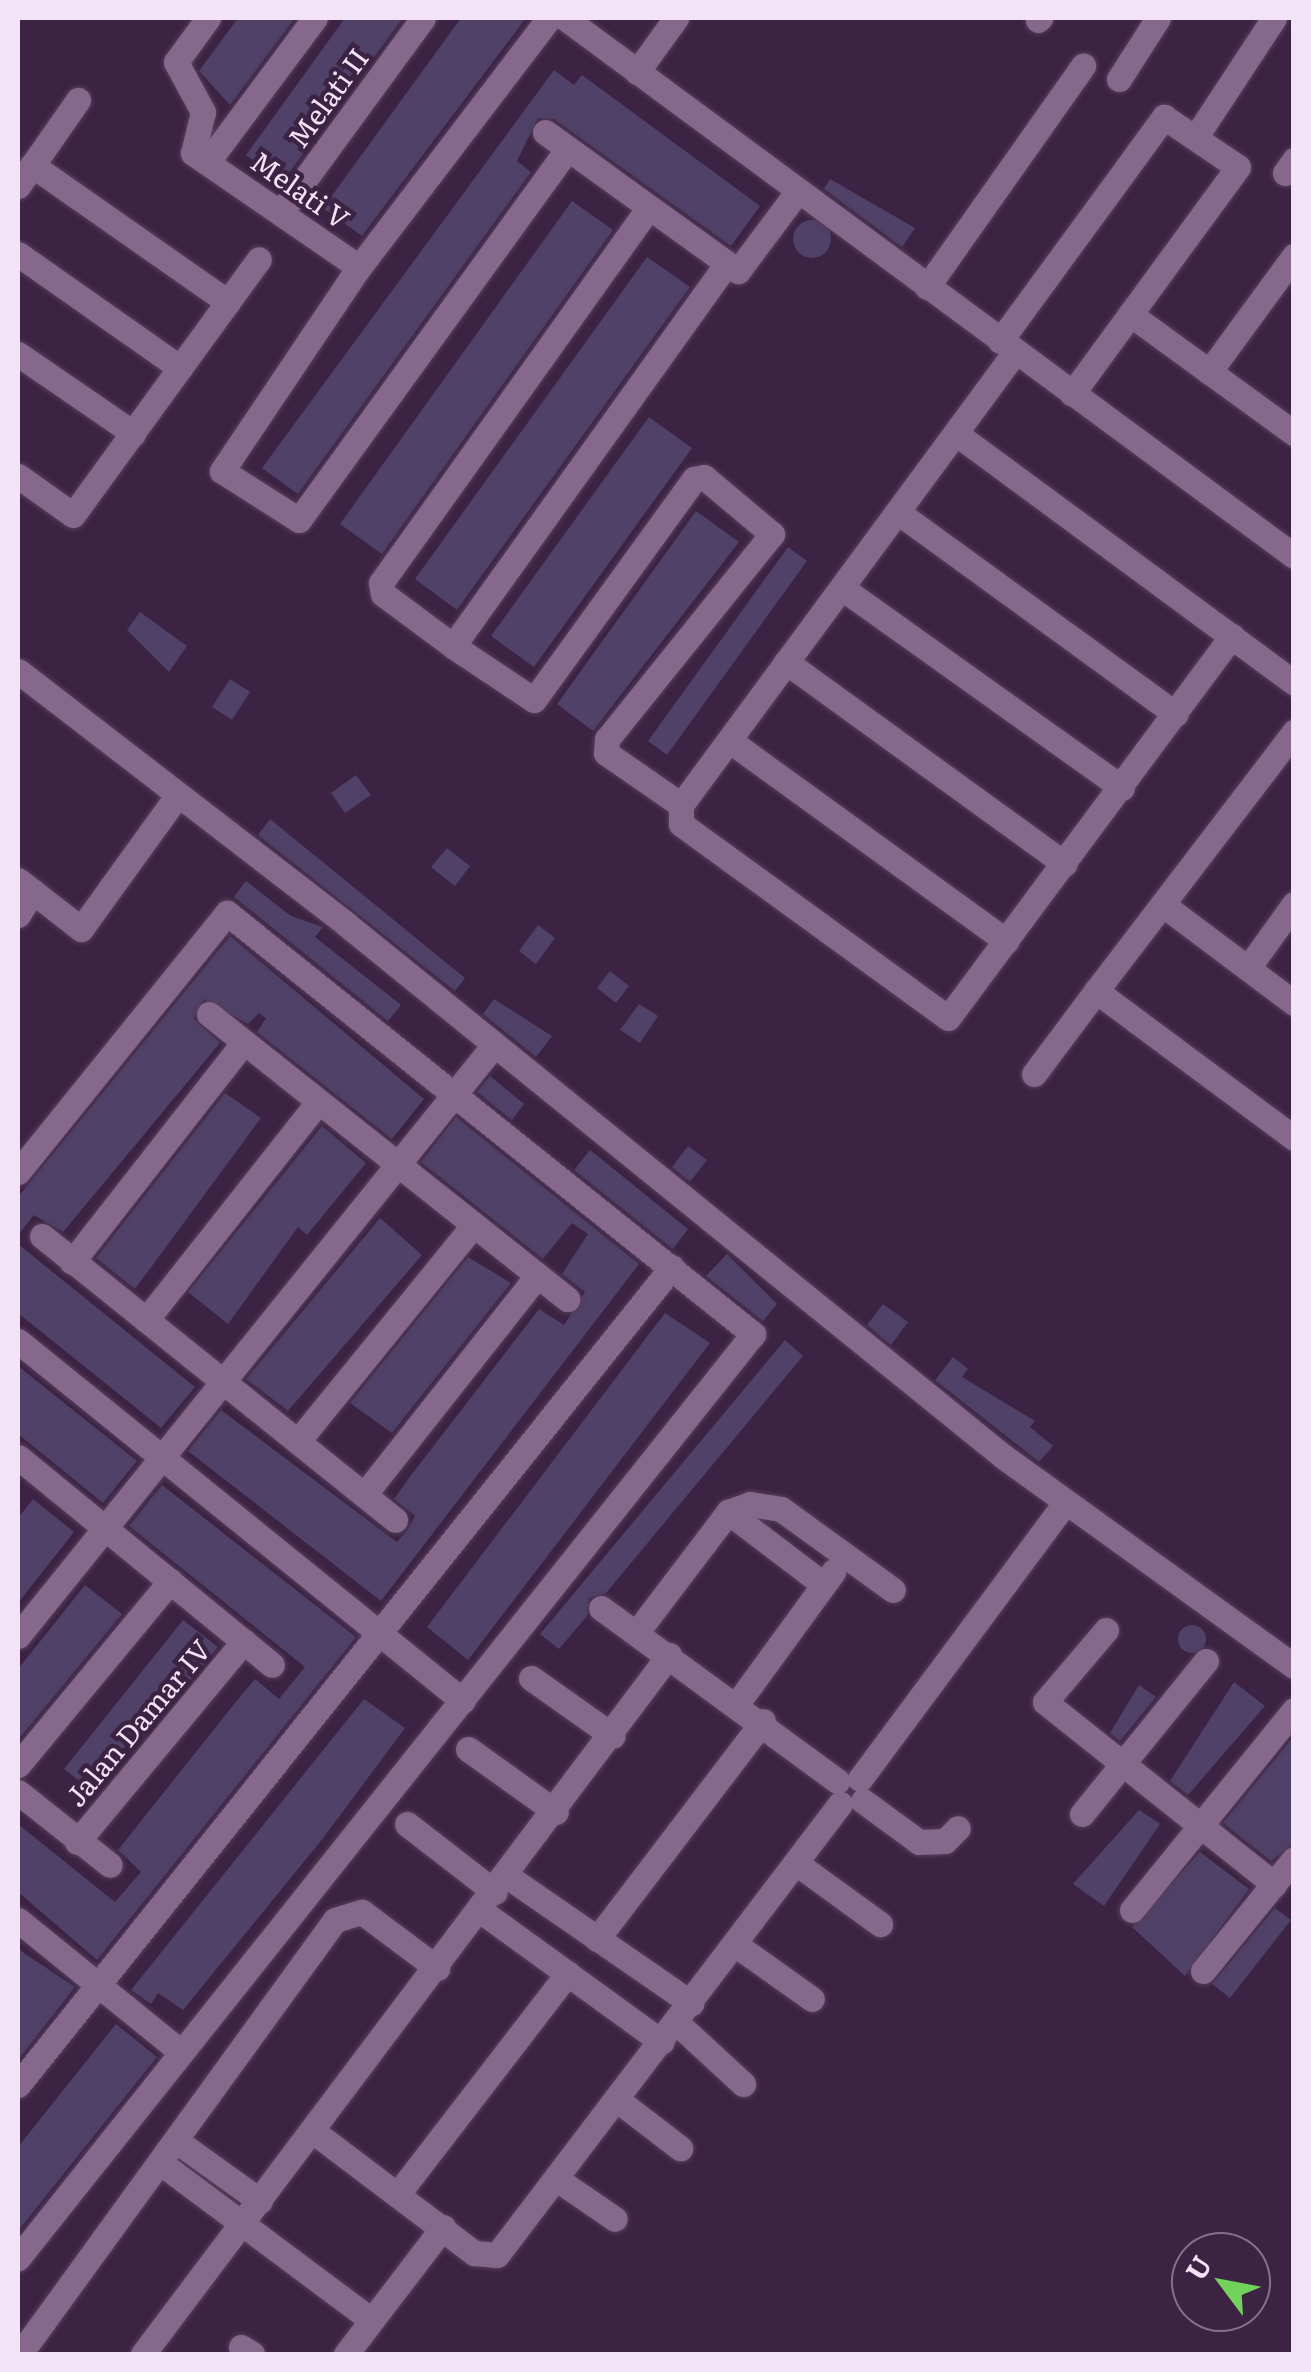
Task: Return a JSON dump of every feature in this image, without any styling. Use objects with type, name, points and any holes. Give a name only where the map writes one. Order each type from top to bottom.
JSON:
[{"type":"street","points":[[208,18],[176,62],[203,112],[191,148],[209,160],[315,18]]},
{"type":"street","name":"Melati II","points":[[281,212],[423,18]]},
{"type":"street","points":[[549,18],[358,267],[220,466],[293,522],[566,150]]},
{"type":"street","points":[[565,18],[1294,556]]},
{"type":"street","points":[[637,72],[676,18]]},
{"type":"street","points":[[1119,79],[1158,18]]},
{"type":"street","points":[[1201,129],[1274,18]]},
{"type":"street","points":[[927,288],[1083,66]]},
{"type":"street","points":[[78,100],[25,176],[228,302]]},
{"type":"street","points":[[1072,394],[1238,167],[1164,116],[1007,346],[958,435],[681,805],[681,824],[948,1018],[1232,636]]},
{"type":"street","points":[[546,132],[724,267],[748,266],[797,192]]},
{"type":"street","name":"Melati V","points":[[209,160],[358,267]]},
{"type":"street","points":[[647,210],[382,584],[383,594],[534,700],[694,479],[704,477],[772,534],[606,739],[606,753],[681,805]]},
{"type":"street","points":[[18,254],[180,368]]},
{"type":"street","points":[[1209,372],[1294,256]]},
{"type":"street","points":[[18,476],[73,515],[259,259]]},
{"type":"street","points":[[453,646],[724,267]]},
{"type":"street","points":[[1130,314],[1292,429]]},
{"type":"street","points":[[18,354],[134,434]]},
{"type":"street","points":[[958,435],[1294,683]]},
{"type":"street","points":[[899,513],[1176,714]]},
{"type":"street","points":[[842,588],[1122,788]]},
{"type":"street","points":[[786,662],[1064,864]]},
{"type":"street","points":[[18,671],[1066,1502],[1294,1666]]},
{"type":"street","points":[[1034,1074],[1166,907],[1294,732]]},
{"type":"street","points":[[730,741],[1006,941]]},
{"type":"street","points":[[18,914],[25,885],[81,929],[177,796]]},
{"type":"street","points":[[1248,968],[1294,904]]},
{"type":"street","points":[[1166,907],[1294,1003]]},
{"type":"street","points":[[18,1172],[227,913],[746,1324],[751,1344],[18,2258]]},
{"type":"street","points":[[1096,991],[1294,1138]]},
{"type":"street","points":[[209,1014],[567,1299]]},
{"type":"street","points":[[72,1262],[244,1042]]},
{"type":"street","points":[[18,1636],[219,1379],[494,1045]]},
{"type":"street","points":[[146,1320],[318,1102]]},
{"type":"street","points":[[298,1442],[472,1227]]},
{"type":"street","points":[[42,1236],[396,1520]]},
{"type":"street","points":[[18,2085],[672,1267]]},
{"type":"street","points":[[364,1495],[538,1275]]},
{"type":"street","points":[[18,1341],[380,1629],[463,1700]]},
{"type":"street","points":[[18,1457],[101,1530],[272,1665]]},
{"type":"street","points":[[314,2132],[400,2191],[474,2254],[497,2255],[561,2182],[1066,1502]]},
{"type":"street","points":[[637,1632],[728,1512],[750,1504],[781,1509],[893,1590]]},
{"type":"street","points":[[728,1512],[823,1584]]},
{"type":"street","points":[[738,1701],[846,1556]]},
{"type":"street","points":[[18,1765],[170,1581]]},
{"type":"street","points":[[601,1608],[738,1701],[850,1791],[931,1845],[958,1828]]},
{"type":"street","points":[[1106,1630],[1045,1702],[1274,1884]]},
{"type":"street","name":"Jalan Damar IV","points":[[77,1842],[244,1640]]},
{"type":"street","points":[[143,2354],[556,1812],[669,1655]]},
{"type":"street","points":[[1082,1814],[1206,1661]]},
{"type":"street","points":[[531,1678],[613,1736]]},
{"type":"street","points":[[1132,1910],[1294,1710]]},
{"type":"street","points":[[598,1939],[764,1721]]},
{"type":"street","points":[[468,1749],[556,1812]]},
{"type":"street","points":[[18,1792],[110,1865]]},
{"type":"street","points":[[406,1824],[495,1893],[568,1973],[677,2022]]},
{"type":"street","points":[[1203,1971],[1294,1859]]},
{"type":"street","points":[[796,1863],[880,1924]]},
{"type":"street","points":[[495,1893],[598,1939],[743,2084]]},
{"type":"street","points":[[20,2354],[178,2142],[335,1920],[362,1912],[437,1968]]},
{"type":"street","points":[[18,1920],[181,2052]]},
{"type":"street","points":[[736,1945],[812,1999]]},
{"type":"street","points":[[400,2191],[568,1973]]},
{"type":"street","points":[[620,2102],[680,2148]]},
{"type":"street","points":[[178,2142],[260,2200]]},
{"type":"street","points":[[162,2164],[371,2320]]},
{"type":"street","points":[[561,2182],[615,2219]]},
{"type":"street","points":[[346,2354],[443,2227]]},
{"type":"building","points":[[238,18],[295,18],[230,105],[199,71]]},
{"type":"building","points":[[345,18],[403,18],[283,181],[246,155]]},
{"type":"building","points":[[461,18],[526,18],[362,236],[323,208]]},
{"type":"building","points":[[554,70],[574,85],[582,75],[760,206],[731,246],[554,119],[538,118],[517,161],[531,172],[298,494],[262,468]]},
{"type":"building","points":[[830,179],[915,228],[902,247],[824,189]]},
{"type":"building","points":[[572,201],[613,230],[382,554],[340,524]]},
{"type":"building","points":[[812,220],[825,226],[831,239],[825,252],[812,258],[799,252],[793,239],[799,226]]},
{"type":"building","points":[[647,257],[690,287],[457,610],[415,579]]},
{"type":"building","points":[[649,417],[692,448],[534,667],[491,636]]},
{"type":"building","points":[[696,511],[739,542],[593,731],[557,704]]},
{"type":"building","points":[[788,547],[807,561],[667,755],[648,741]]},
{"type":"building","points":[[140,612],[187,646],[169,672],[127,630]]},
{"type":"building","points":[[230,679],[250,692],[232,720],[212,707]]},
{"type":"building","points":[[356,775],[371,795],[345,813],[331,793]]},
{"type":"building","points":[[270,819],[465,978],[455,991],[258,835]]},
{"type":"building","points":[[447,848],[470,866],[455,886],[431,867]]},
{"type":"building","points":[[246,881],[291,916],[323,927],[315,937],[401,1005],[388,1021],[234,897]]},
{"type":"building","points":[[538,925],[555,938],[536,964],[519,951]]},
{"type":"building","points":[[230,936],[424,1099],[392,1139],[257,1032],[266,1018],[259,1013],[248,1024],[204,999],[194,1019],[220,1043],[63,1232],[34,1215],[18,1235],[18,1197]]},
{"type":"building","points":[[610,971],[629,986],[616,1003],[597,988]]},
{"type":"building","points":[[494,999],[552,1036],[536,1057],[483,1014]]},
{"type":"building","points":[[639,1004],[658,1016],[640,1043],[620,1030]]},
{"type":"building","points":[[490,1076],[524,1104],[512,1120],[477,1092]]},
{"type":"building","points":[[225,1093],[261,1118],[135,1289],[96,1258]]},
{"type":"building","points":[[456,1117],[639,1264],[381,1601],[188,1451],[221,1410],[397,1542],[408,1529],[415,1516],[394,1499],[412,1474],[539,1309],[564,1325],[585,1292],[562,1274],[588,1234],[572,1223],[543,1259],[421,1162]]},
{"type":"building","points":[[322,1126],[366,1163],[307,1235],[298,1227],[228,1324],[188,1292]]},
{"type":"building","points":[[688,1146],[707,1160],[690,1182],[672,1167]]},
{"type":"building","points":[[590,1150],[688,1229],[673,1249],[574,1170]]},
{"type":"building","points":[[380,1218],[422,1255],[288,1411],[246,1379]]},
{"type":"building","points":[[18,1244],[195,1387],[161,1428],[18,1313]]},
{"type":"building","points":[[727,1254],[777,1304],[763,1321],[706,1276]]},
{"type":"building","points":[[468,1257],[511,1283],[392,1433],[350,1403]]},
{"type":"building","points":[[883,1304],[908,1322],[891,1345],[867,1325]]},
{"type":"building","points":[[665,1313],[710,1343],[468,1660],[427,1627]]},
{"type":"building","points":[[785,1340],[803,1356],[606,1593],[589,1598],[587,1616],[559,1649],[540,1634]]},
{"type":"building","points":[[953,1357],[968,1369],[962,1377],[1035,1421],[1030,1427],[1053,1446],[1039,1462],[935,1380]]},
{"type":"building","points":[[18,1366],[137,1461],[103,1503],[18,1434]]},
{"type":"building","points":[[162,1485],[356,1637],[97,1960],[18,1892],[18,1824],[115,1902],[141,1872],[118,1850],[235,1703],[255,1679],[279,1699],[305,1667],[129,1526]]},
{"type":"building","points":[[33,1499],[74,1532],[18,1603],[18,1518]]},
{"type":"building","points":[[85,1585],[122,1614],[18,1740],[18,1669]]},
{"type":"building","points":[[183,1620],[218,1647],[96,1794],[64,1769]]},
{"type":"building","points":[[1192,1625],[1202,1629],[1206,1639],[1202,1649],[1192,1653],[1182,1649],[1178,1639],[1182,1629]]},
{"type":"building","points":[[1234,1682],[1265,1706],[1188,1795],[1170,1781]]},
{"type":"building","points":[[1139,1685],[1156,1697],[1120,1741],[1110,1733]]},
{"type":"building","points":[[364,1699],[405,1728],[324,1837],[183,2010],[158,1993],[151,2004],[131,1990]]},
{"type":"building","points":[[1294,1736],[1294,1843],[1271,1861],[1223,1823]]},
{"type":"building","points":[[1139,1810],[1160,1824],[1104,1906],[1073,1884]]},
{"type":"building","points":[[1200,1852],[1249,1889],[1185,1976],[1132,1927]]},
{"type":"building","points":[[1275,1908],[1291,1920],[1230,1998],[1212,1984]]},
{"type":"building","points":[[18,1949],[75,1987],[18,2060]]},
{"type":"building","points":[[116,2024],[157,2057],[18,2231],[18,2147]]}]
